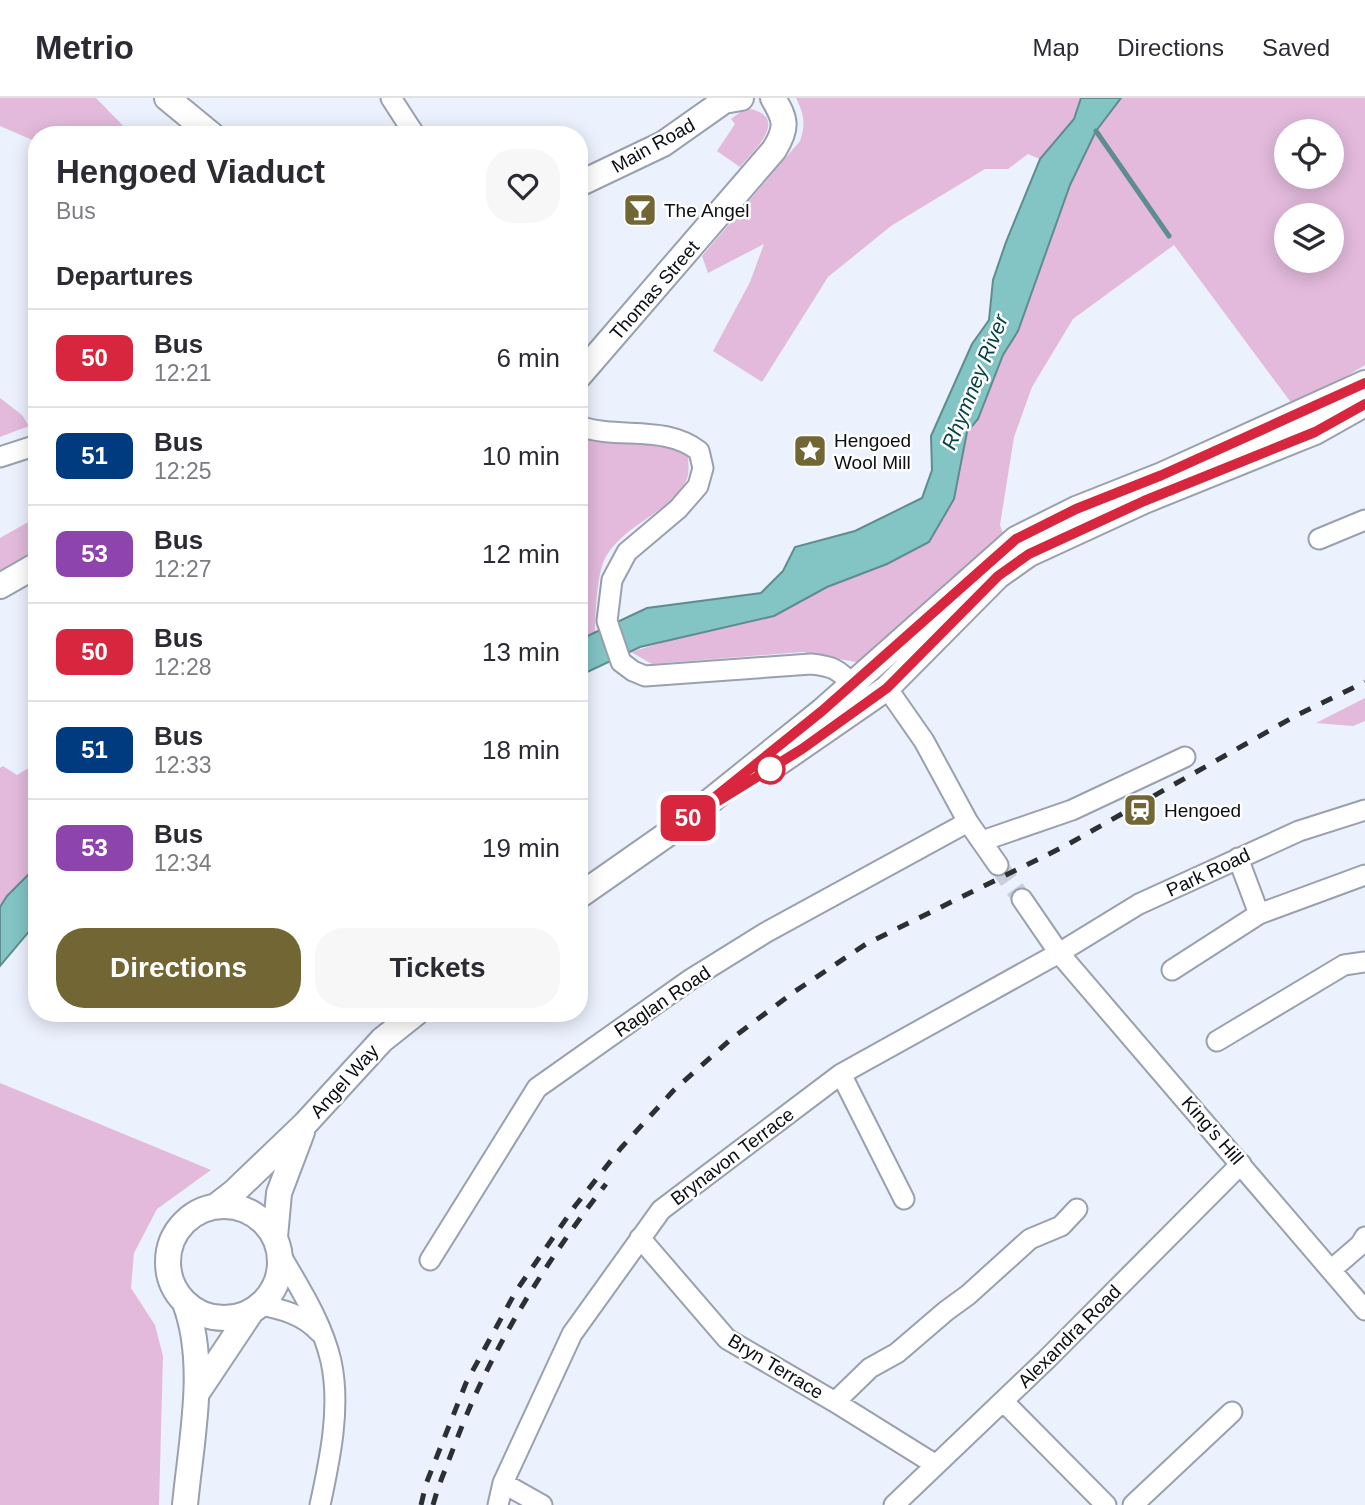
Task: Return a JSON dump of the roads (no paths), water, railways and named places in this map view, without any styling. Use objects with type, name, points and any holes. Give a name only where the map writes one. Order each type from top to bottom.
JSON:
[{"type":"main road","points":[[167,98],[201,126]]},
{"type":"main road","name":"Main Road","points":[[588,180],[663,144],[730,99]]},
{"type":"main road","name":"Thomas Street","points":[[588,366],[774,150],[785,126],[783,116],[772,99]]},
{"type":"main road","points":[[684,822],[853,685],[1016,539],[1076,509],[1162,475],[1365,383]]},
{"type":"main road","points":[[588,890],[684,822],[802,749],[887,688],[988,585],[1029,554],[1144,501],[1315,432],[1365,404]]},
{"type":"main road","points":[[0,586],[28,570]]},
{"type":"main road","name":"Angel Way","points":[[216,1206],[305,1124],[382,1040],[405,1022]]},
{"type":"main road","name":"Angel Way","points":[[277,1245],[279,1193],[305,1124]]},
{"type":"main road","points":[[196,1395],[255,1309],[275,1288],[280,1271],[277,1245],[264,1223],[251,1213],[234,1207],[216,1206],[198,1212],[184,1222],[173,1237],[168,1254],[168,1272],[174,1289],[185,1303],[200,1313],[216,1318],[234,1318],[255,1309]]},
{"type":"main road","points":[[185,1303],[196,1342],[196,1395],[185,1505]]},
{"type":"street","points":[[391,98],[409,126]]},
{"type":"street","points":[[588,430],[678,438],[699,451],[703,468],[698,486],[678,509],[627,552],[612,580],[607,621],[621,662],[645,676],[825,665],[839,670],[853,685]]},
{"type":"street","points":[[0,457],[28,448]]},
{"type":"street","points":[[1319,538],[1365,520]]},
{"type":"street","points":[[887,688],[924,741],[968,822],[998,865]]},
{"type":"street","points":[[982,841],[1072,810],[1185,757]]},
{"type":"street","name":"Park Road","points":[[1059,953],[1139,904],[1299,831],[1365,810]]},
{"type":"street","name":"Raglan Road","points":[[430,1260],[537,1088],[691,979],[765,933],[968,822]]},
{"type":"street","points":[[1238,858],[1259,914]]},
{"type":"street","points":[[1172,970],[1259,914],[1365,875]]},
{"type":"street","name":"King's Hill","points":[[1022,899],[1059,953],[1365,1310]]},
{"type":"street","name":"Brynavon Terrace","points":[[498,1505],[503,1483],[572,1335],[661,1210],[841,1074],[1059,953]]},
{"type":"street","points":[[1217,1041],[1344,965],[1365,962]]},
{"type":"street","points":[[841,1074],[904,1199]]},
{"type":"street","name":"Alexandra Road","points":[[894,1505],[1003,1401],[1241,1164]]},
{"type":"street","points":[[835,1402],[870,1368],[897,1353],[968,1295],[1030,1239],[1060,1226],[1077,1209]]},
{"type":"street","points":[[1331,1270],[1360,1245],[1365,1237]]},
{"type":"street","name":"Bryn Terrace","points":[[640,1238],[727,1339],[936,1465]]},
{"type":"street","points":[[277,1245],[324,1338],[334,1382],[333,1425],[320,1505]]},
{"type":"street","points":[[255,1309],[282,1309],[311,1322],[324,1338]]},
{"type":"street","points":[[1003,1401],[1106,1505]]},
{"type":"street","points":[[1133,1505],[1232,1412]]},
{"type":"street","points":[[503,1483],[542,1505]]},
{"type":"water","name":"Rhymney River","points":[[1081,98],[1121,98],[1096,131],[1070,185],[1018,331],[1003,355],[978,419],[967,432],[954,499],[929,542],[887,564],[827,587],[774,616],[640,647],[588,672],[588,636],[647,608],[761,593],[783,571],[795,547],[855,531],[922,498],[932,470],[931,436],[972,344],[989,320],[993,280],[1006,242],[1040,159],[1074,119]]},
{"type":"water","points":[[28,875],[28,933],[0,966],[0,907]]},
{"type":"waterway","points":[[1096,131],[1169,236]]},
{"type":"tunnel","points":[[998,865],[1022,899]]},
{"type":"railway","points":[[421,1505],[426,1484],[466,1383],[516,1291],[575,1206],[621,1148],[673,1091],[731,1039],[794,992],[866,944],[1065,846],[1297,715],[1365,682]]},
{"type":"railway","points":[[433,1505],[467,1413],[505,1335],[553,1257],[606,1184]]},
{"type":"place","name":"The Angel","points":[[640,210]]},
{"type":"place","name":"Hengoed Wool Mill","points":[[810,451]]},
{"type":"place","name":"Hengoed","points":[[1140,810]]}]
